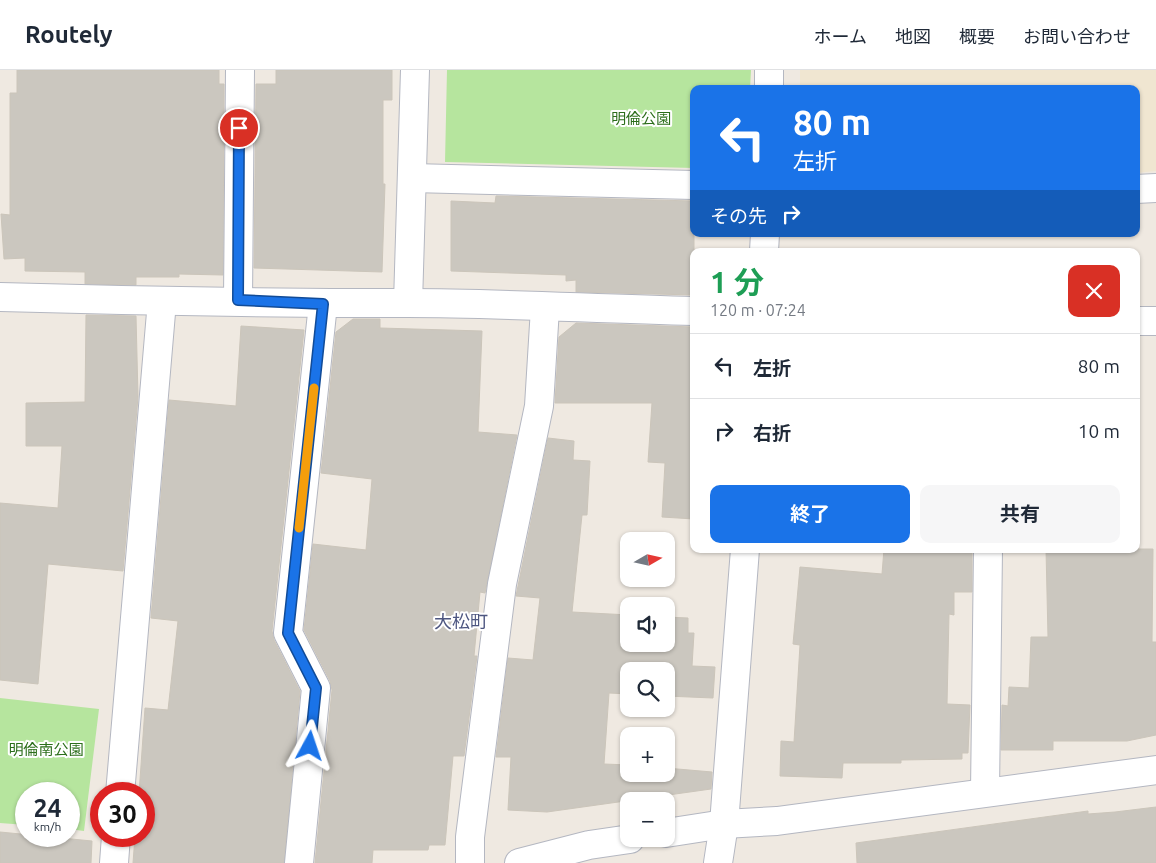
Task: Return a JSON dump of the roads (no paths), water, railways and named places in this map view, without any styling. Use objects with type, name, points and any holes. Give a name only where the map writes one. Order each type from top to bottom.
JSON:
[{"type":"street","points":[[238,300],[240,70]]},
{"type":"street","points":[[408,303],[415,70]]},
{"type":"street","points":[[769,70],[769,85]]},
{"type":"street","points":[[412,178],[690,184]]},
{"type":"street","points":[[1140,189],[1156,188]]},
{"type":"street","points":[[0,297],[162,301],[238,300],[323,304],[408,303],[690,311]]},
{"type":"street","points":[[121,782],[162,301]]},
{"type":"street","points":[[299,863],[316,688],[288,633],[323,304]]},
{"type":"street","points":[[470,863],[470,838],[502,584],[539,406],[545,308]]},
{"type":"street","points":[[1140,321],[1156,322]]},
{"type":"street","points":[[718,863],[724,824],[745,553]]},
{"type":"street","points":[[985,792],[988,553]]},
{"type":"street","points":[[675,832],[724,824],[777,821],[1156,770]]},
{"type":"street","points":[[519,863],[589,845],[620,840]]},
{"type":"street","points":[[114,863],[115,847]]},
{"type":"district","name":"大松町","points":[[461,621]]},
{"type":"park label","name":"明倫公園","points":[[641,118]]},
{"type":"park label","name":"明倫南公園","points":[[46,749]]}]
